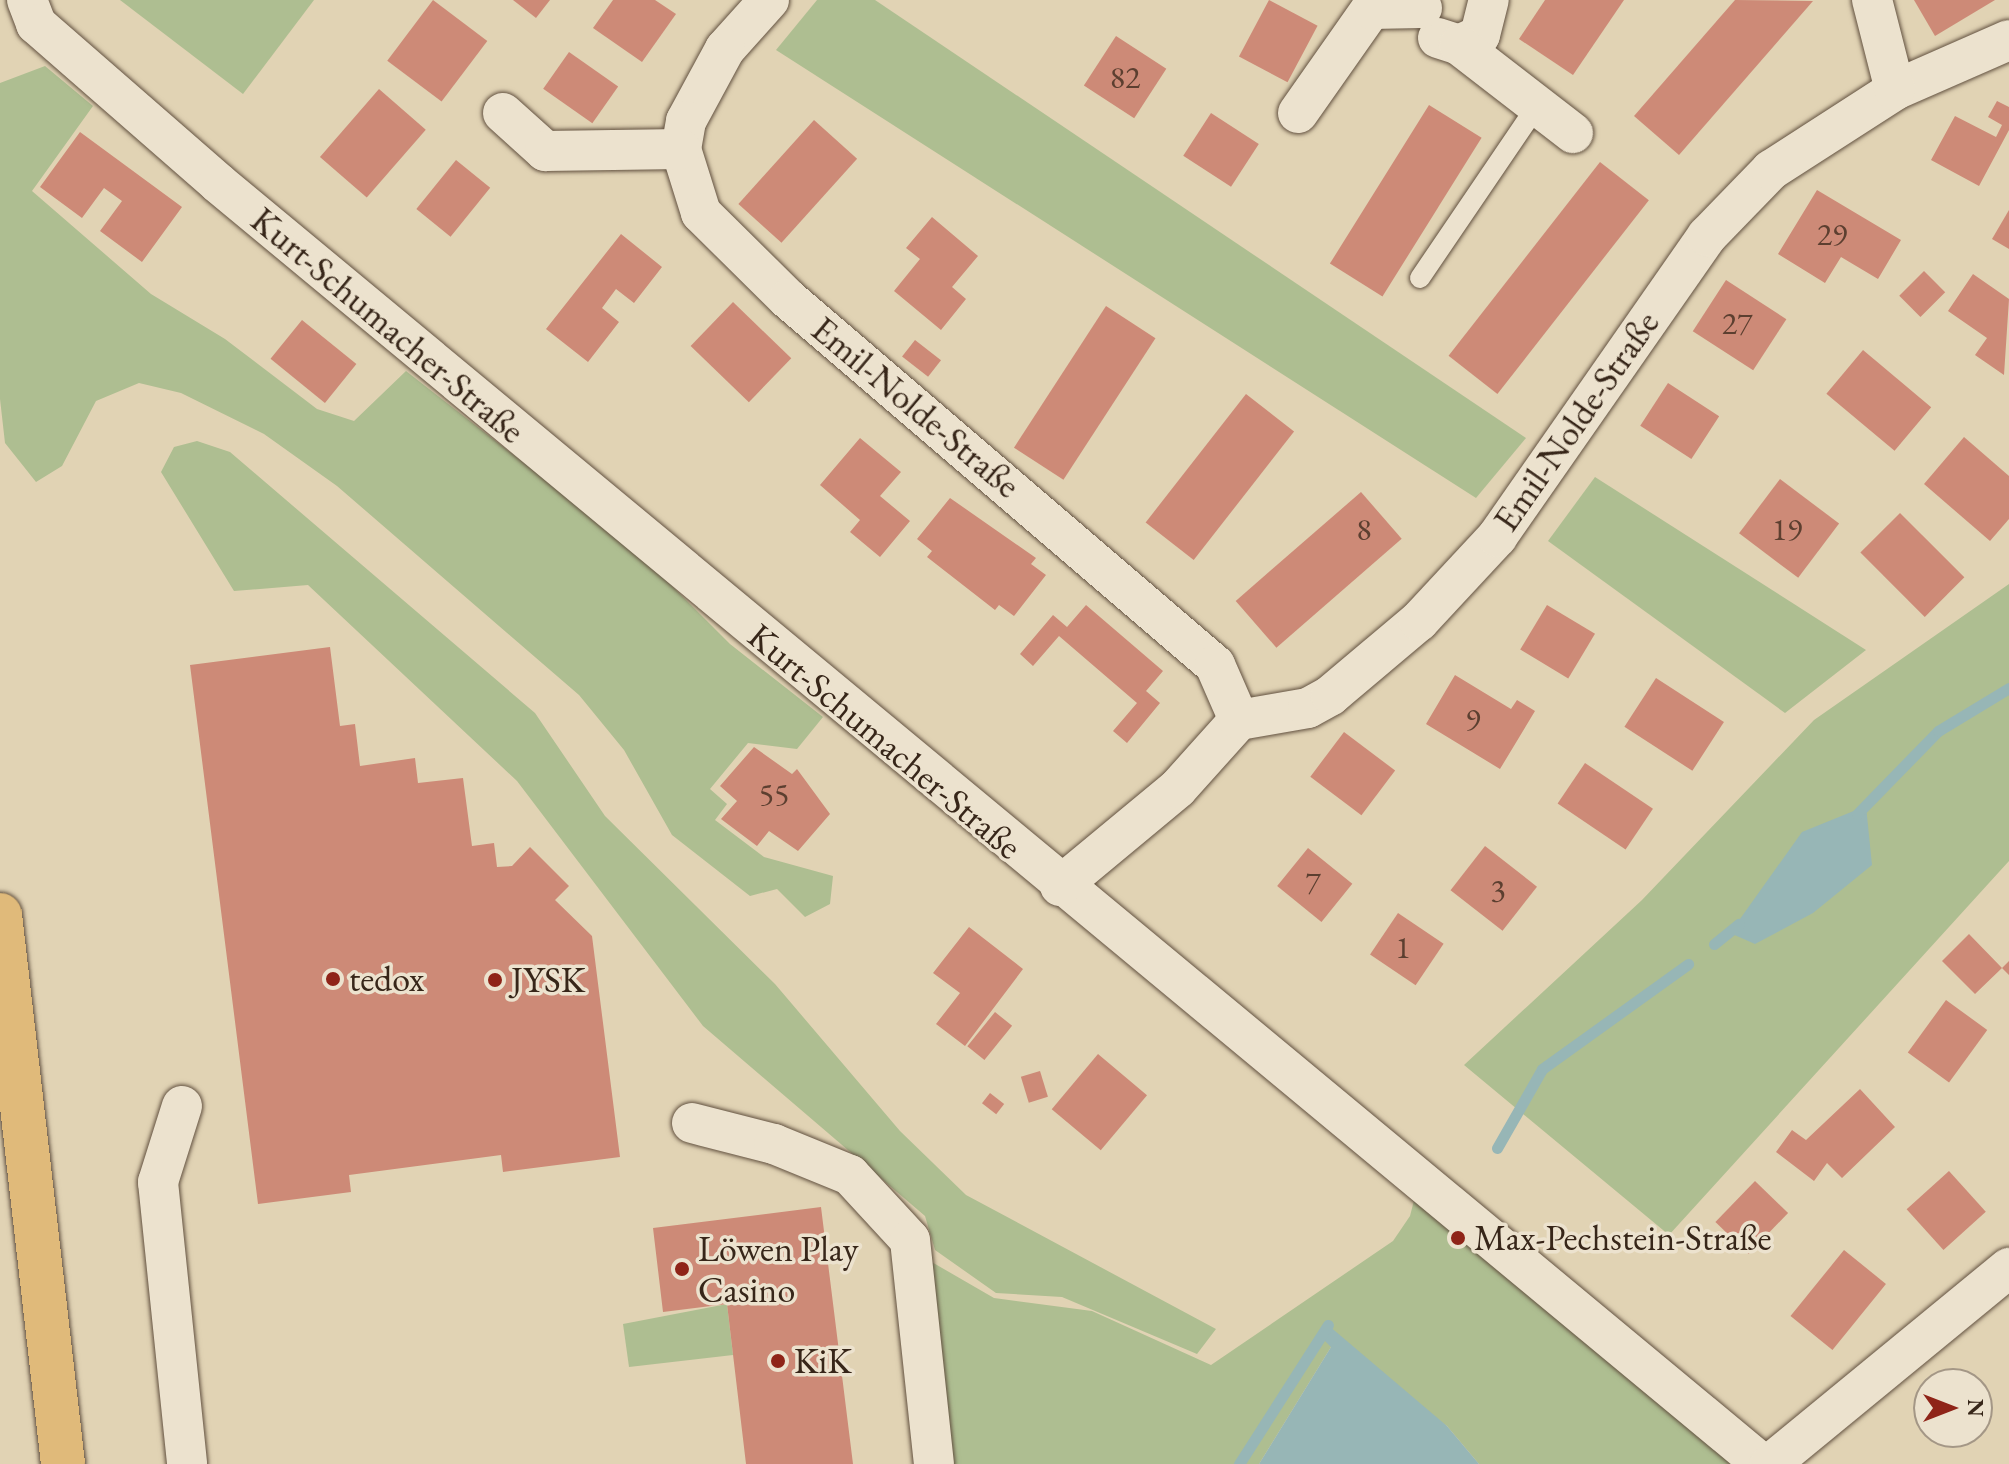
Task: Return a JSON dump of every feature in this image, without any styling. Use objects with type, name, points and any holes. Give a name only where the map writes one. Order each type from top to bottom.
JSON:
[{"type":"main road","points":[[0,915],[63,1464]]},
{"type":"street","name":"Kurt-Schumacher-Straße","points":[[27,0],[36,24],[218,183],[1060,886],[1762,1464]]},
{"type":"street","points":[[503,113],[545,151],[681,149],[696,94],[769,0]]},
{"type":"street","points":[[1459,45],[1480,35],[1489,0]]},
{"type":"street","points":[[1872,0],[1895,90]]},
{"type":"street","points":[[1298,113],[1371,9],[1423,4],[1427,29],[1459,45],[1573,133]]},
{"type":"street","name":"Emil-Nolde-Straße","points":[[681,149],[701,213],[724,242],[1184,635],[1215,665],[1239,720],[1308,708],[1419,621],[1497,537],[1707,236],[1771,170],[1895,90],[2009,40]]},
{"type":"street","points":[[1060,886],[1178,788],[1239,720]]},
{"type":"street","points":[[182,1106],[158,1182],[187,1464]]},
{"type":"street","points":[[692,1123],[774,1144],[850,1175],[910,1240],[934,1464]]},
{"type":"street","points":[[1770,1464],[2009,1268]]},
{"type":"lane","points":[[1420,278],[1537,106]]},
{"type":"green space","points":[[120,0],[314,0],[243,94]]},
{"type":"green space","points":[[817,0],[875,0],[1526,438],[1476,498],[776,50]]},
{"type":"green space","points":[[45,66],[93,106],[32,191],[151,294],[225,339],[317,409],[354,421],[406,371],[638,552],[730,644],[823,717],[797,749],[748,743],[710,789],[727,804],[715,820],[764,857],[833,876],[830,904],[805,917],[777,889],[750,896],[672,835],[624,750],[579,695],[337,486],[264,434],[181,393],[139,383],[96,401],[62,466],[36,482],[5,443],[0,399],[0,83]]},
{"type":"green space","points":[[197,441],[230,452],[535,713],[605,816],[775,984],[900,1131],[966,1195],[1216,1329],[1197,1354],[1062,1297],[996,1293],[935,1250],[925,1216],[703,1026],[517,781],[308,585],[234,591],[161,472],[174,447]]},
{"type":"green space","points":[[1595,477],[1866,650],[1785,713],[1548,541]]},
{"type":"green space","points":[[2009,584],[2009,861],[1669,1235],[1464,1065],[1642,900],[1814,720]]},
{"type":"green space","points":[[1419,1181],[1762,1464],[1479,1464],[1447,1426],[1331,1347],[1259,1464],[952,1464],[930,1261],[994,1298],[1092,1311],[1211,1365],[1393,1241],[1410,1216]]},
{"type":"green space","points":[[727,1304],[733,1355],[629,1367],[623,1324]]},
{"type":"water","points":[[1866,806],[1872,865],[1813,913],[1755,944],[1730,933],[1802,832]]},
{"type":"water","points":[[1328,1325],[1447,1426],[1479,1464],[1259,1464],[1331,1347],[1321,1337]]},
{"type":"building","points":[[433,0],[487,41],[442,102],[387,61]]},
{"type":"building","points":[[513,0],[550,0],[536,18]]},
{"type":"building","points":[[613,0],[655,0],[676,14],[642,62],[593,28]]},
{"type":"building","points":[[1269,0],[1318,26],[1288,82],[1239,57]]},
{"type":"building","points":[[1545,0],[1624,0],[1573,75],[1519,39]]},
{"type":"building","points":[[1735,0],[1813,1],[1679,155],[1634,116]]},
{"type":"building","points":[[1914,0],[1995,0],[1935,36]]},
{"type":"building","points":[[1116,36],[1166,69],[1134,118],[1084,85]]},
{"type":"building","points":[[569,52],[618,86],[592,123],[543,89]]},
{"type":"building","points":[[379,89],[426,130],[367,198],[320,157]]},
{"type":"building","points":[[1997,101],[2009,107],[2009,130],[1979,186],[1931,160],[1955,116],[1996,137],[2002,125],[1988,117]]},
{"type":"building","points":[[1429,105],[1482,138],[1382,296],[1330,264]]},
{"type":"building","points":[[1211,113],[1259,144],[1231,187],[1183,156]]},
{"type":"building","points":[[814,120],[857,159],[781,243],[738,204]]},
{"type":"building","points":[[80,132],[182,207],[142,262],[100,231],[122,201],[104,188],[82,218],[40,187]]},
{"type":"building","points":[[456,160],[490,188],[451,237],[416,209]]},
{"type":"building","points":[[1600,162],[1649,200],[1497,394],[1449,356]]},
{"type":"building","points":[[1817,190],[1901,240],[1878,279],[1841,257],[1825,283],[1778,254]]},
{"type":"building","points":[[2009,210],[2009,249],[1992,239]]},
{"type":"building","points":[[932,217],[978,256],[952,287],[966,299],[941,330],[894,291],[920,259],[906,248]]},
{"type":"building","points":[[621,234],[662,267],[634,303],[616,289],[602,308],[619,322],[588,362],[546,329]]},
{"type":"building","points":[[1924,271],[1945,292],[1920,317],[1899,296]]},
{"type":"building","points":[[1973,274],[2009,299],[2004,375],[1975,355],[1987,338],[1948,311]]},
{"type":"building","points":[[1726,280],[1786,319],[1753,370],[1693,331]]},
{"type":"building","points":[[733,302],[791,358],[749,402],[691,346]]},
{"type":"building","points":[[1106,306],[1155,338],[1063,480],[1014,448]]},
{"type":"building","points":[[302,320],[356,364],[325,403],[271,359]]},
{"type":"building","points":[[915,340],[941,360],[928,377],[902,357]]},
{"type":"building","points":[[1863,350],[1931,407],[1895,451],[1826,394]]},
{"type":"building","points":[[1668,383],[1719,416],[1691,459],[1640,426]]},
{"type":"building","points":[[1246,394],[1294,432],[1194,560],[1146,522]]},
{"type":"building","points":[[1964,437],[2009,476],[2009,519],[1990,541],[1924,484]]},
{"type":"building","points":[[860,438],[901,472],[880,496],[910,521],[880,557],[850,532],[860,520],[820,485]]},
{"type":"building","points":[[1780,479],[1839,524],[1798,578],[1739,533]]},
{"type":"building","points":[[1361,492],[1402,539],[1276,648],[1236,601]]},
{"type":"building","points":[[950,498],[1036,558],[1031,564],[1046,575],[1014,616],[999,605],[995,610],[927,557],[932,551],[917,539]]},
{"type":"building","points":[[1900,513],[1964,577],[1925,617],[1860,553]]},
{"type":"building","points":[[1086,605],[1163,671],[1146,691],[1160,703],[1127,743],[1113,731],[1137,703],[1059,636],[1033,666],[1020,654],[1053,615],[1067,627]]},
{"type":"building","points":[[1547,605],[1595,634],[1568,678],[1520,650]]},
{"type":"building","points":[[330,647],[340,726],[355,724],[360,766],[415,758],[418,783],[463,778],[472,846],[494,843],[497,867],[512,866],[530,847],[569,886],[555,900],[592,936],[620,1157],[503,1172],[501,1155],[349,1175],[351,1192],[258,1204],[190,665]]},
{"type":"building","points":[[1455,675],[1511,709],[1517,700],[1535,711],[1500,769],[1426,724]]},
{"type":"building","points":[[1656,678],[1724,722],[1692,771],[1624,727]]},
{"type":"building","points":[[1344,732],[1395,771],[1361,815],[1310,777]]},
{"type":"building","points":[[754,747],[792,774],[797,769],[830,814],[798,851],[769,831],[757,846],[721,819],[737,801],[720,786]]},
{"type":"building","points":[[1585,763],[1653,809],[1626,849],[1558,804]]},
{"type":"building","points":[[1485,846],[1537,887],[1503,931],[1451,890]]},
{"type":"building","points":[[1308,848],[1352,884],[1321,922],[1277,886]]},
{"type":"building","points":[[1398,913],[1444,944],[1416,985],[1370,954]]},
{"type":"building","points":[[969,927],[1023,969],[965,1046],[936,1024],[960,993],[933,973]]},
{"type":"building","points":[[1969,934],[2002,968],[1975,994],[1942,961]]},
{"type":"building","points":[[2009,961],[2009,975],[2002,968]]},
{"type":"building","points":[[1946,1000],[1987,1030],[1949,1083],[1908,1053]]},
{"type":"building","points":[[995,1012],[1012,1026],[984,1060],[967,1046]]},
{"type":"building","points":[[1098,1054],[1147,1095],[1101,1150],[1052,1109]]},
{"type":"building","points":[[1040,1071],[1048,1097],[1029,1103],[1021,1077]]},
{"type":"building","points":[[1860,1089],[1895,1127],[1842,1178],[1827,1163],[1814,1181],[1776,1152],[1792,1130],[1806,1140]]},
{"type":"building","points":[[990,1093],[1004,1104],[996,1114],[982,1103]]},
{"type":"building","points":[[1949,1171],[1986,1212],[1943,1250],[1907,1209]]},
{"type":"building","points":[[1755,1181],[1788,1213],[1748,1254],[1715,1222]]},
{"type":"building","points":[[821,1207],[853,1464],[746,1464],[727,1304],[663,1312],[653,1228]]},
{"type":"building","points":[[1844,1250],[1886,1284],[1832,1350],[1791,1316]]},
{"type":"waterway","points":[[1857,814],[1938,731],[2009,688]]},
{"type":"waterway","points":[[1714,944],[1739,924]]},
{"type":"waterway","points":[[1497,1148],[1542,1069],[1688,964]]},
{"type":"waterway","points":[[1239,1464],[1328,1325]]},
{"type":"place","name":"tedox","points":[[333,979]]},
{"type":"place","name":"JYSK","points":[[495,980]]},
{"type":"place","name":"Max-Pechstein-Straße","points":[[1458,1238]]},
{"type":"place","name":"Löwen Play Casino","points":[[682,1269]]},
{"type":"place","name":"KiK","points":[[778,1361]]}]
